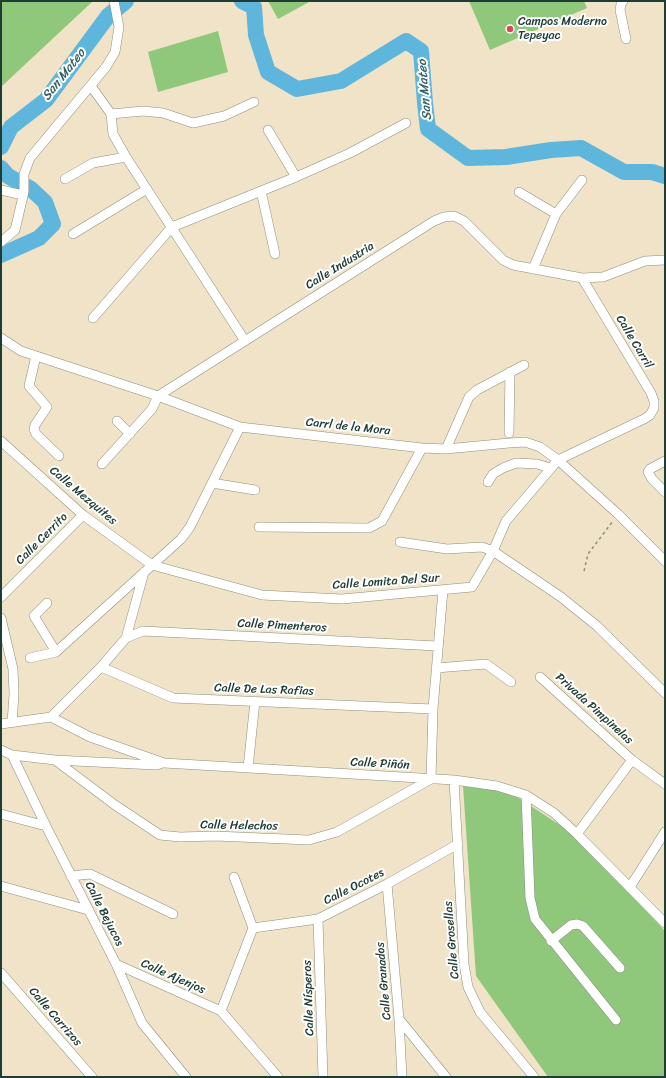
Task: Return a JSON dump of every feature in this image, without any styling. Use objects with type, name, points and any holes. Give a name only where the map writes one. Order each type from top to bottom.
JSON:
[{"type":"street","points":[[1,242],[15,230],[24,193],[24,174],[30,158],[91,86],[106,67],[115,52],[120,27],[114,1]]},
{"type":"street","points":[[623,1],[620,10],[626,39]]},
{"type":"street","points":[[91,86],[111,114],[113,134],[126,156],[244,341]]},
{"type":"street","points":[[111,114],[143,111],[163,113],[193,123],[224,116],[254,102]]},
{"type":"street","points":[[93,318],[172,227],[296,177],[350,153],[406,123]]},
{"type":"street","points":[[268,130],[296,177]]},
{"type":"street","points":[[66,179],[93,163],[126,156]]},
{"type":"street","points":[[533,269],[556,214],[582,180]]},
{"type":"street","points":[[72,234],[147,189]]},
{"type":"street","points":[[1,190],[24,193]]},
{"type":"street","points":[[261,191],[275,254]]},
{"type":"street","points":[[519,192],[556,214]]},
{"type":"street","name":"Calle Industria","points":[[158,396],[428,225],[444,217],[454,216],[464,221],[503,260],[512,266],[582,278],[603,277],[645,261],[665,260]]},
{"type":"street","name":"Calle Carril","points":[[558,460],[644,419],[650,415],[654,408],[654,401],[651,393],[582,278]]},
{"type":"street","name":"Carrl de la Mora","points":[[3,342],[21,351],[158,396],[240,427],[422,448],[446,449],[524,442],[540,447],[558,460],[618,514],[665,561]]},
{"type":"street","points":[[36,356],[29,386],[47,407],[34,429],[36,434],[59,456]]},
{"type":"street","points":[[446,449],[469,397],[477,390],[524,365]]},
{"type":"street","points":[[509,433],[510,372]]},
{"type":"street","points":[[102,464],[152,409],[158,396]]},
{"type":"street","points":[[117,422],[130,434]]},
{"type":"street","points":[[30,658],[56,652],[180,539],[190,527],[240,427]]},
{"type":"street","name":"Calle Mezquites","points":[[1,441],[84,515],[152,564]]},
{"type":"street","points":[[259,527],[369,528],[382,521],[422,448]]},
{"type":"street","name":"Calle Lomita Del Sur","points":[[152,564],[262,595],[342,599],[472,587],[493,551],[506,520],[558,460]]},
{"type":"street","points":[[665,461],[650,469],[648,472],[652,479],[665,492]]},
{"type":"street","points":[[488,482],[493,474],[516,463],[537,464],[551,468]]},
{"type":"street","points":[[212,483],[255,490]]},
{"type":"street","name":"Calle Cerrito","points":[[1,597],[84,515]]},
{"type":"street","points":[[400,542],[447,549],[482,547],[493,551],[560,597],[597,626],[665,693]]},
{"type":"street","points":[[1,724],[51,717],[101,667],[126,638],[144,572]]},
{"type":"street","points":[[431,779],[437,646],[443,590]]},
{"type":"street","points":[[47,603],[34,616],[56,652]]},
{"type":"street","points":[[1,618],[13,669],[14,694],[12,723]]},
{"type":"street","name":"Calle Pimenteros","points":[[126,638],[143,632],[437,646]]},
{"type":"street","points":[[436,668],[486,664],[511,682]]},
{"type":"street","name":"Calle De Las Rafias","points":[[101,667],[173,698],[433,709]]},
{"type":"street","name":"Privada Pimpinelas","points":[[540,676],[632,760],[665,784]]},
{"type":"street","points":[[248,768],[255,701]]},
{"type":"street","name":"Calle Piñón","points":[[51,717],[90,737],[164,763],[454,780],[497,786],[526,795],[554,813],[577,834],[665,923]]},
{"type":"street","points":[[1,750],[12,755],[55,760],[155,765],[164,763]]},
{"type":"street","name":"Calle Bejucos","points":[[12,755],[116,964],[142,1023],[186,1077]]},
{"type":"street","name":"Calle Helechos","points":[[55,760],[149,829],[160,835],[180,838],[215,836],[309,840],[337,832],[431,779]]},
{"type":"street","points":[[577,834],[632,760]]},
{"type":"street","name":"Calle Grosellas","points":[[454,780],[464,964],[468,987],[480,1012],[534,1077]]},
{"type":"street","points":[[526,795],[530,898],[535,919],[616,1020]]},
{"type":"street","points":[[1,814],[46,826]]},
{"type":"street","points":[[630,887],[665,832]]},
{"type":"street","name":"Calle Ocotes","points":[[253,928],[318,919],[387,884],[458,844]]},
{"type":"street","points":[[71,876],[90,874],[174,914]]},
{"type":"street","points":[[234,877],[253,928],[221,1011],[278,1077]]},
{"type":"street","name":"Calle Granados","points":[[387,884],[399,1019],[402,1077]]},
{"type":"street","points":[[1,886],[88,910]]},
{"type":"street","name":"Calle Nísperos","points":[[318,919],[323,1077]]},
{"type":"street","points":[[551,940],[571,925],[577,924],[583,926],[620,968]]},
{"type":"street","name":"Calle Ajenjos","points":[[116,964],[221,1011]]},
{"type":"street","name":"Calle Carrizos","points":[[1,973],[92,1077]]},
{"type":"street","points":[[399,1019],[446,1077]]},
{"type":"path","points":[[584,571],[588,554],[618,514]]},
{"type":"green space","points":[[1,1],[91,1],[92,2],[1,87]]},
{"type":"green space","points":[[268,1],[311,1],[278,19]]},
{"type":"green space","name":"Campos Moderno Tepeyac","points":[[469,1],[584,1],[587,8],[490,50]]},
{"type":"green space","points":[[218,31],[228,72],[158,92],[148,52]]},
{"type":"green space","points":[[463,786],[505,789],[572,833],[665,931],[665,1077],[548,1077],[476,976]]},
{"type":"waterway","name":"San Mateo","points":[[1,147],[11,127],[46,100],[108,16],[126,1]]},
{"type":"waterway","name":"San Mateo","points":[[242,1],[254,7],[256,35],[268,72],[297,89],[341,81],[406,41],[421,51],[428,129],[468,158],[506,157],[551,150],[581,148],[624,172],[652,172],[665,176]]},
{"type":"waterway","name":"San Mateo","points":[[1,168],[8,176],[31,189],[45,202],[53,224],[39,238],[1,255]]},
{"type":"place","name":"Campos Moderno Tepeyac","points":[[510,29]]}]
